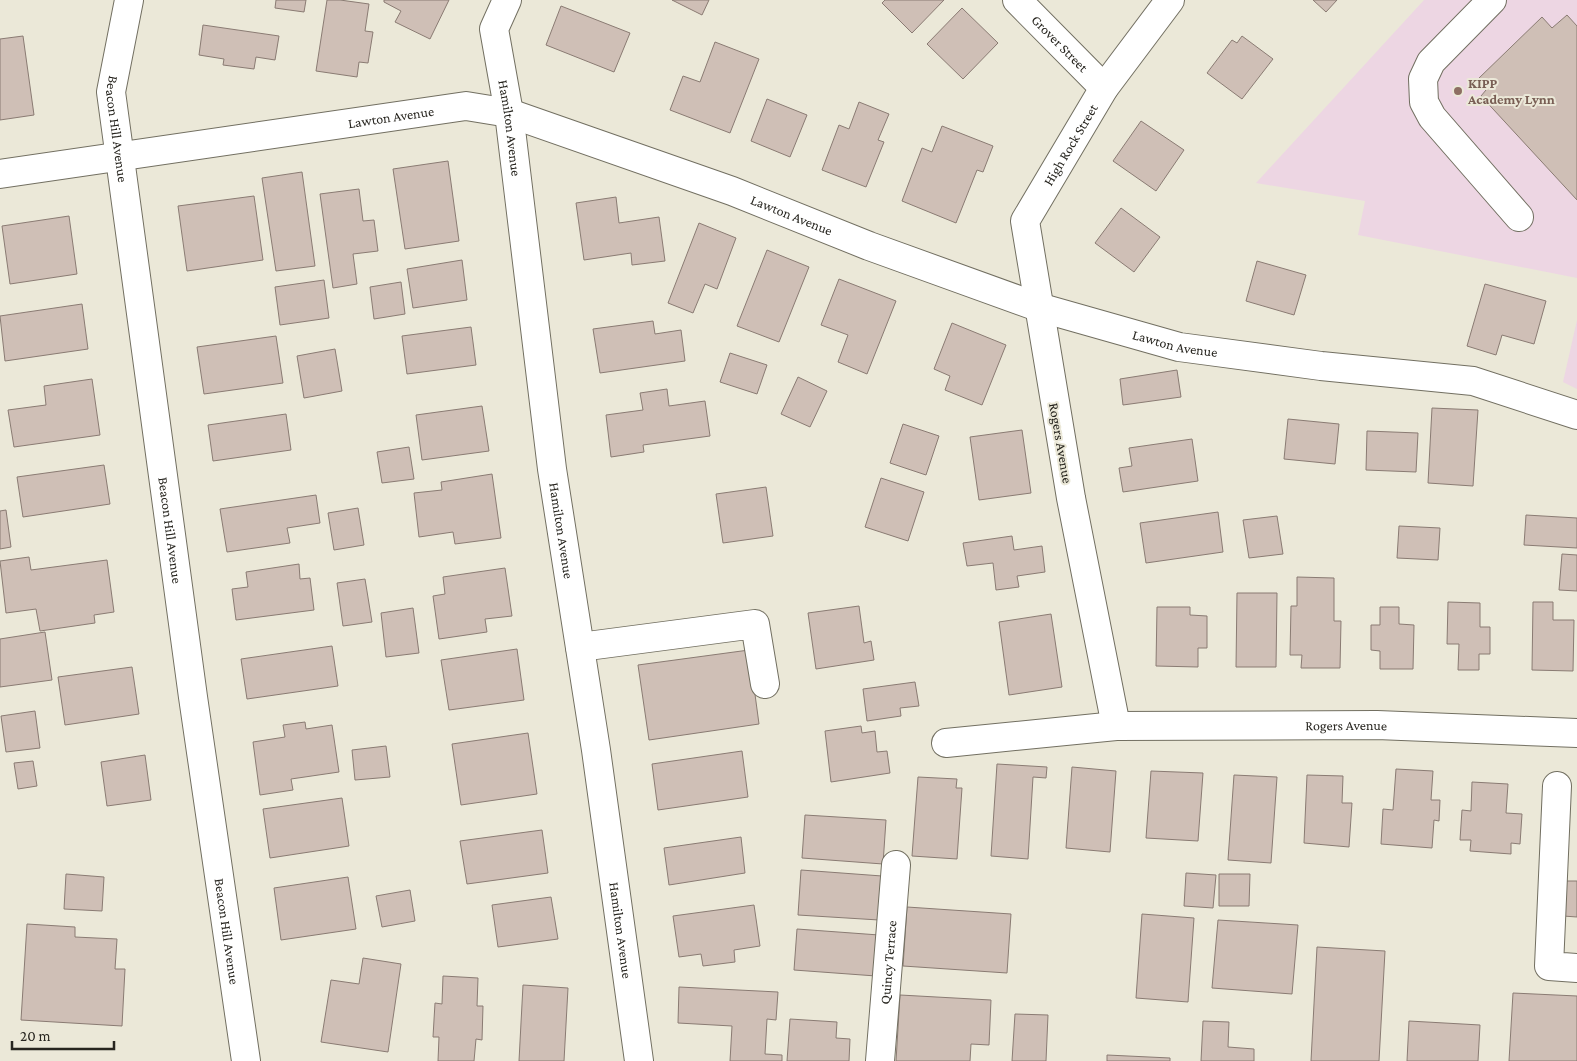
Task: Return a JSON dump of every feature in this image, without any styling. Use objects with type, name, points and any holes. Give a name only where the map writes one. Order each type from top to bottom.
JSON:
[{"type":"street","name":"Beacon Hill Avenue","points":[[129,0],[111,92],[246,1061]]},
{"type":"street","name":"Hamilton Avenue","points":[[507,0],[494,28],[509,113],[552,470],[596,750],[639,1061]]},
{"type":"street","name":"Grover Street","points":[[1017,0],[1104,88]]},
{"type":"street","name":"High Rock Street","points":[[1038,307],[1025,221],[1104,88],[1170,0]]},
{"type":"street","points":[[1492,0],[1431,62],[1424,79],[1424,102],[1432,117],[1519,217]]},
{"type":"street","name":"Lawton Avenue","points":[[0,174],[466,106],[509,113],[732,191],[869,246],[1038,307],[1179,347],[1321,366],[1473,381],[1577,415]]},
{"type":"street","name":"Rogers Avenue","points":[[1038,307],[1071,498],[1116,726]]},
{"type":"street","points":[[580,647],[755,624],[766,684]]},
{"type":"street","name":"Rogers Avenue","points":[[946,743],[1116,726],[1376,725],[1577,733]]},
{"type":"street","points":[[1557,786],[1549,966],[1577,968]]},
{"type":"street","name":"Quincy Terrace","points":[[880,1061],[896,865]]},
{"type":"shaded area","name":"KIPP Academy Lynn","points":[[1424,0],[1577,0],[1577,278],[1358,235],[1365,201],[1256,183]]},
{"type":"shaded area","points":[[1577,320],[1577,389],[1563,382]]},
{"type":"building","points":[[276,0],[306,0],[304,12],[275,8]]},
{"type":"building","points":[[327,0],[369,4],[365,31],[373,32],[368,63],[359,62],[357,77],[316,71]]},
{"type":"building","points":[[384,0],[449,0],[430,39],[395,22],[401,11],[384,2]]},
{"type":"building","points":[[672,0],[709,0],[702,15]]},
{"type":"building","points":[[885,0],[944,0],[912,33],[882,3]]},
{"type":"building","points":[[1313,0],[1337,0],[1326,12]]},
{"type":"building","points":[[561,6],[630,33],[614,72],[546,45]]},
{"type":"building","points":[[962,8],[998,43],[963,79],[927,44]]},
{"type":"building","points":[[1567,15],[1577,26],[1577,200],[1481,96],[1486,90],[1478,79],[1542,17],[1552,28]]},
{"type":"building","points":[[203,25],[279,36],[275,60],[256,57],[254,69],[223,65],[224,59],[199,55]]},
{"type":"building","points":[[23,36],[34,115],[0,120],[0,39]]},
{"type":"building","points":[[1242,36],[1273,59],[1242,99],[1207,73],[1232,40],[1237,43]]},
{"type":"building","points":[[715,42],[759,59],[730,133],[670,110],[683,76],[700,82]]},
{"type":"building","points":[[767,99],[807,115],[790,157],[751,141]]},
{"type":"building","points":[[859,102],[889,114],[878,140],[884,142],[866,187],[822,170],[839,125],[849,129]]},
{"type":"building","points":[[1141,121],[1184,150],[1156,191],[1113,161]]},
{"type":"building","points":[[942,126],[993,146],[983,172],[977,170],[956,223],[902,201],[922,148],[932,152]]},
{"type":"building","points":[[448,161],[459,241],[405,249],[393,169]]},
{"type":"building","points":[[302,172],[315,266],[276,271],[262,178]]},
{"type":"building","points":[[359,189],[363,221],[374,220],[378,251],[353,254],[357,284],[333,288],[320,194]]},
{"type":"building","points":[[254,196],[263,260],[187,271],[178,206]]},
{"type":"building","points":[[616,197],[619,223],[659,217],[665,261],[632,265],[631,253],[584,260],[576,203]]},
{"type":"building","points":[[1121,208],[1160,237],[1134,272],[1095,243]]},
{"type":"building","points":[[69,216],[77,274],[10,284],[2,226]]},
{"type":"building","points":[[699,223],[736,238],[717,289],[705,284],[693,313],[668,303]]},
{"type":"building","points":[[767,250],[809,267],[779,342],[737,326]]},
{"type":"building","points":[[462,260],[467,300],[413,308],[407,269]]},
{"type":"building","points":[[1257,261],[1306,275],[1294,315],[1246,301]]},
{"type":"building","points":[[839,279],[896,301],[867,374],[838,362],[848,335],[821,325]]},
{"type":"building","points":[[324,280],[329,318],[280,325],[275,287]]},
{"type":"building","points":[[401,282],[405,314],[374,319],[370,287]]},
{"type":"building","points":[[1485,284],[1546,301],[1534,344],[1502,335],[1496,355],[1467,346]]},
{"type":"building","points":[[82,304],[88,349],[5,361],[0,316]]},
{"type":"building","points":[[653,321],[655,334],[681,330],[685,361],[600,373],[593,329]]},
{"type":"building","points":[[952,323],[1006,345],[982,405],[945,390],[950,376],[934,369]]},
{"type":"building","points":[[471,327],[476,365],[407,374],[402,336]]},
{"type":"building","points":[[276,336],[283,383],[204,394],[197,347]]},
{"type":"building","points":[[335,349],[342,391],[304,398],[297,356]]},
{"type":"building","points":[[730,353],[767,365],[757,394],[720,382]]},
{"type":"building","points":[[1177,370],[1181,397],[1123,405],[1120,379]]},
{"type":"building","points":[[798,377],[827,391],[810,427],[781,414]]},
{"type":"building","points":[[92,379],[100,435],[14,447],[8,410],[46,405],[44,386]]},
{"type":"building","points":[[667,389],[669,406],[705,401],[710,436],[643,445],[644,452],[611,457],[606,415],[643,410],[640,393]]},
{"type":"building","points":[[482,406],[489,451],[422,460],[416,415]]},
{"type":"building","points":[[1432,408],[1478,410],[1473,486],[1428,483]]},
{"type":"building","points":[[286,414],[291,450],[213,461],[208,425]]},
{"type":"building","points":[[1288,419],[1339,424],[1335,464],[1284,459]]},
{"type":"building","points":[[903,424],[939,436],[926,475],[890,463]]},
{"type":"building","points":[[1022,430],[1031,493],[979,500],[970,437]]},
{"type":"building","points":[[1367,431],[1418,433],[1416,472],[1366,470]]},
{"type":"building","points":[[1192,439],[1198,481],[1123,492],[1119,468],[1132,466],[1129,448]]},
{"type":"building","points":[[409,447],[414,479],[382,483],[377,452]]},
{"type":"building","points":[[104,465],[110,504],[23,517],[17,477]]},
{"type":"building","points":[[492,474],[501,538],[455,544],[453,532],[419,537],[414,493],[442,490],[441,482]]},
{"type":"building","points":[[881,478],[924,492],[908,541],[865,527]]},
{"type":"building","points":[[766,487],[773,536],[723,543],[716,494]]},
{"type":"building","points":[[316,495],[320,523],[287,528],[290,543],[227,552],[220,509]]},
{"type":"building","points":[[358,508],[364,545],[334,550],[328,513]]},
{"type":"building","points":[[6,510],[11,547],[0,549],[0,511]]},
{"type":"building","points":[[1218,512],[1223,552],[1146,563],[1140,523]]},
{"type":"building","points":[[1526,515],[1577,518],[1577,548],[1524,545]]},
{"type":"building","points":[[1277,516],[1283,554],[1249,558],[1243,520]]},
{"type":"building","points":[[1399,526],[1440,528],[1438,560],[1397,558]]},
{"type":"building","points":[[1012,536],[1014,550],[1042,546],[1045,572],[1017,576],[1019,587],[996,590],[993,563],[967,566],[963,543]]},
{"type":"building","points":[[1562,554],[1577,555],[1577,591],[1559,590]]},
{"type":"building","points":[[29,557],[31,570],[107,560],[114,612],[94,615],[95,623],[40,631],[36,609],[6,613],[0,561]]},
{"type":"building","points":[[299,564],[300,579],[310,578],[314,610],[236,620],[232,589],[248,587],[246,572]]},
{"type":"building","points":[[505,568],[512,616],[485,619],[487,632],[439,639],[433,596],[445,594],[443,577]]},
{"type":"building","points":[[1297,577],[1334,578],[1334,621],[1341,621],[1340,668],[1301,668],[1302,655],[1290,655],[1291,606],[1297,606]]},
{"type":"building","points":[[365,579],[372,622],[343,626],[337,583]]},
{"type":"building","points":[[1237,593],[1277,593],[1276,667],[1236,667]]},
{"type":"building","points":[[1448,602],[1480,603],[1480,627],[1490,627],[1490,654],[1479,654],[1479,670],[1458,670],[1459,644],[1447,644]]},
{"type":"building","points":[[1533,602],[1553,602],[1553,620],[1574,620],[1573,671],[1532,670]]},
{"type":"building","points":[[859,606],[864,643],[871,641],[874,660],[816,669],[808,613]]},
{"type":"building","points":[[1157,607],[1190,607],[1190,615],[1207,616],[1207,648],[1198,648],[1198,667],[1156,666]]},
{"type":"building","points":[[1380,607],[1399,607],[1399,624],[1414,625],[1413,669],[1380,669],[1380,651],[1371,650],[1371,625],[1380,625]]},
{"type":"building","points":[[413,608],[419,653],[386,657],[381,613]]},
{"type":"building","points":[[1051,614],[1062,687],[1009,695],[999,622]]},
{"type":"building","points":[[45,632],[52,680],[0,687],[0,639]]},
{"type":"building","points":[[332,646],[338,686],[247,699],[241,659]]},
{"type":"building","points":[[517,649],[524,700],[449,710],[441,660]]},
{"type":"building","points":[[749,650],[759,724],[649,740],[638,665]]},
{"type":"building","points":[[132,667],[139,714],[65,725],[58,677]]},
{"type":"building","points":[[915,682],[919,706],[900,708],[901,716],[867,721],[863,689]]},
{"type":"building","points":[[35,711],[40,748],[6,752],[1,716]]},
{"type":"building","points":[[305,722],[306,729],[332,725],[339,772],[291,779],[293,790],[260,795],[253,742],[285,737],[283,725]]},
{"type":"building","points":[[861,726],[862,733],[875,731],[877,752],[887,751],[890,773],[831,782],[825,731]]},
{"type":"building","points":[[528,733],[537,794],[461,805],[452,744]]},
{"type":"building","points":[[386,746],[390,777],[355,780],[352,750]]},
{"type":"building","points":[[742,751],[748,797],[658,810],[652,764]]},
{"type":"building","points":[[145,755],[151,800],[107,806],[101,762]]},
{"type":"building","points":[[33,761],[37,786],[18,789],[14,763]]},
{"type":"building","points":[[997,764],[1047,767],[1046,778],[1033,777],[1028,859],[991,856]]},
{"type":"building","points":[[1072,767],[1116,771],[1110,852],[1066,848]]},
{"type":"building","points":[[1396,769],[1433,771],[1431,800],[1440,800],[1439,821],[1434,820],[1432,848],[1381,844],[1383,809],[1393,810]]},
{"type":"building","points":[[1151,771],[1203,773],[1198,841],[1146,838]]},
{"type":"building","points":[[1234,775],[1277,777],[1271,863],[1228,860]]},
{"type":"building","points":[[1307,775],[1343,776],[1342,803],[1352,803],[1349,847],[1304,843]]},
{"type":"building","points":[[918,777],[957,779],[956,788],[962,788],[957,859],[912,856]]},
{"type":"building","points":[[1472,782],[1508,784],[1506,813],[1522,814],[1520,844],[1511,843],[1511,854],[1470,851],[1471,840],[1460,840],[1462,810],[1471,811]]},
{"type":"building","points":[[342,798],[349,846],[270,858],[263,809]]},
{"type":"building","points":[[805,815],[886,820],[883,864],[802,858]]},
{"type":"building","points":[[542,830],[548,873],[467,884],[460,841]]},
{"type":"building","points":[[741,837],[745,873],[669,885],[664,848]]},
{"type":"building","points":[[801,870],[882,876],[879,920],[798,915]]},
{"type":"building","points":[[1186,873],[1216,875],[1213,908],[1184,906]]},
{"type":"building","points":[[66,874],[104,877],[102,911],[64,909]]},
{"type":"building","points":[[1219,874],[1250,874],[1249,906],[1219,906]]},
{"type":"building","points":[[348,877],[356,929],[281,940],[274,888]]},
{"type":"building","points":[[1564,881],[1577,881],[1577,917],[1563,916]]},
{"type":"building","points":[[410,890],[415,921],[382,927],[376,896]]},
{"type":"building","points":[[551,897],[558,939],[498,947],[492,905]]},
{"type":"building","points":[[754,905],[760,946],[734,950],[735,962],[703,966],[701,954],[679,957],[673,916]]},
{"type":"building","points":[[907,907],[1011,914],[1007,973],[903,966]]},
{"type":"building","points":[[1142,914],[1194,918],[1188,1002],[1136,998]]},
{"type":"building","points":[[1218,920],[1298,925],[1292,994],[1212,988]]},
{"type":"building","points":[[27,924],[75,927],[75,937],[117,939],[115,969],[125,969],[122,1026],[21,1020]]},
{"type":"building","points":[[797,929],[879,935],[876,976],[794,970]]},
{"type":"building","points":[[1317,947],[1385,951],[1379,1061],[1311,1061]]},
{"type":"building","points":[[363,958],[401,964],[388,1052],[321,1042],[331,980],[359,984]]},
{"type":"building","points":[[443,976],[478,978],[477,1006],[483,1006],[482,1040],[476,1039],[474,1061],[438,1061],[439,1037],[433,1037],[435,1003],[442,1004]]},
{"type":"building","points":[[523,985],[568,988],[564,1061],[519,1061]]},
{"type":"building","points":[[679,987],[778,992],[776,1020],[767,1019],[765,1054],[782,1055],[782,1061],[730,1061],[732,1026],[678,1023]]},
{"type":"building","points":[[1513,993],[1577,996],[1577,1061],[1509,1061]]},
{"type":"building","points":[[900,995],[991,1000],[989,1045],[971,1044],[970,1061],[896,1061]]},
{"type":"building","points":[[1015,1014],[1048,1015],[1046,1061],[1012,1061]]},
{"type":"building","points":[[790,1019],[837,1022],[836,1038],[850,1039],[849,1061],[787,1061]]},
{"type":"building","points":[[1203,1021],[1229,1022],[1228,1047],[1254,1049],[1254,1061],[1201,1061]]},
{"type":"building","points":[[1409,1021],[1480,1025],[1478,1061],[1407,1061]]},
{"type":"building","points":[[1107,1055],[1170,1058],[1170,1061],[1107,1061]]},
{"type":"place","name":"KIPP Academy Lynn","points":[[1458,91]]}]
